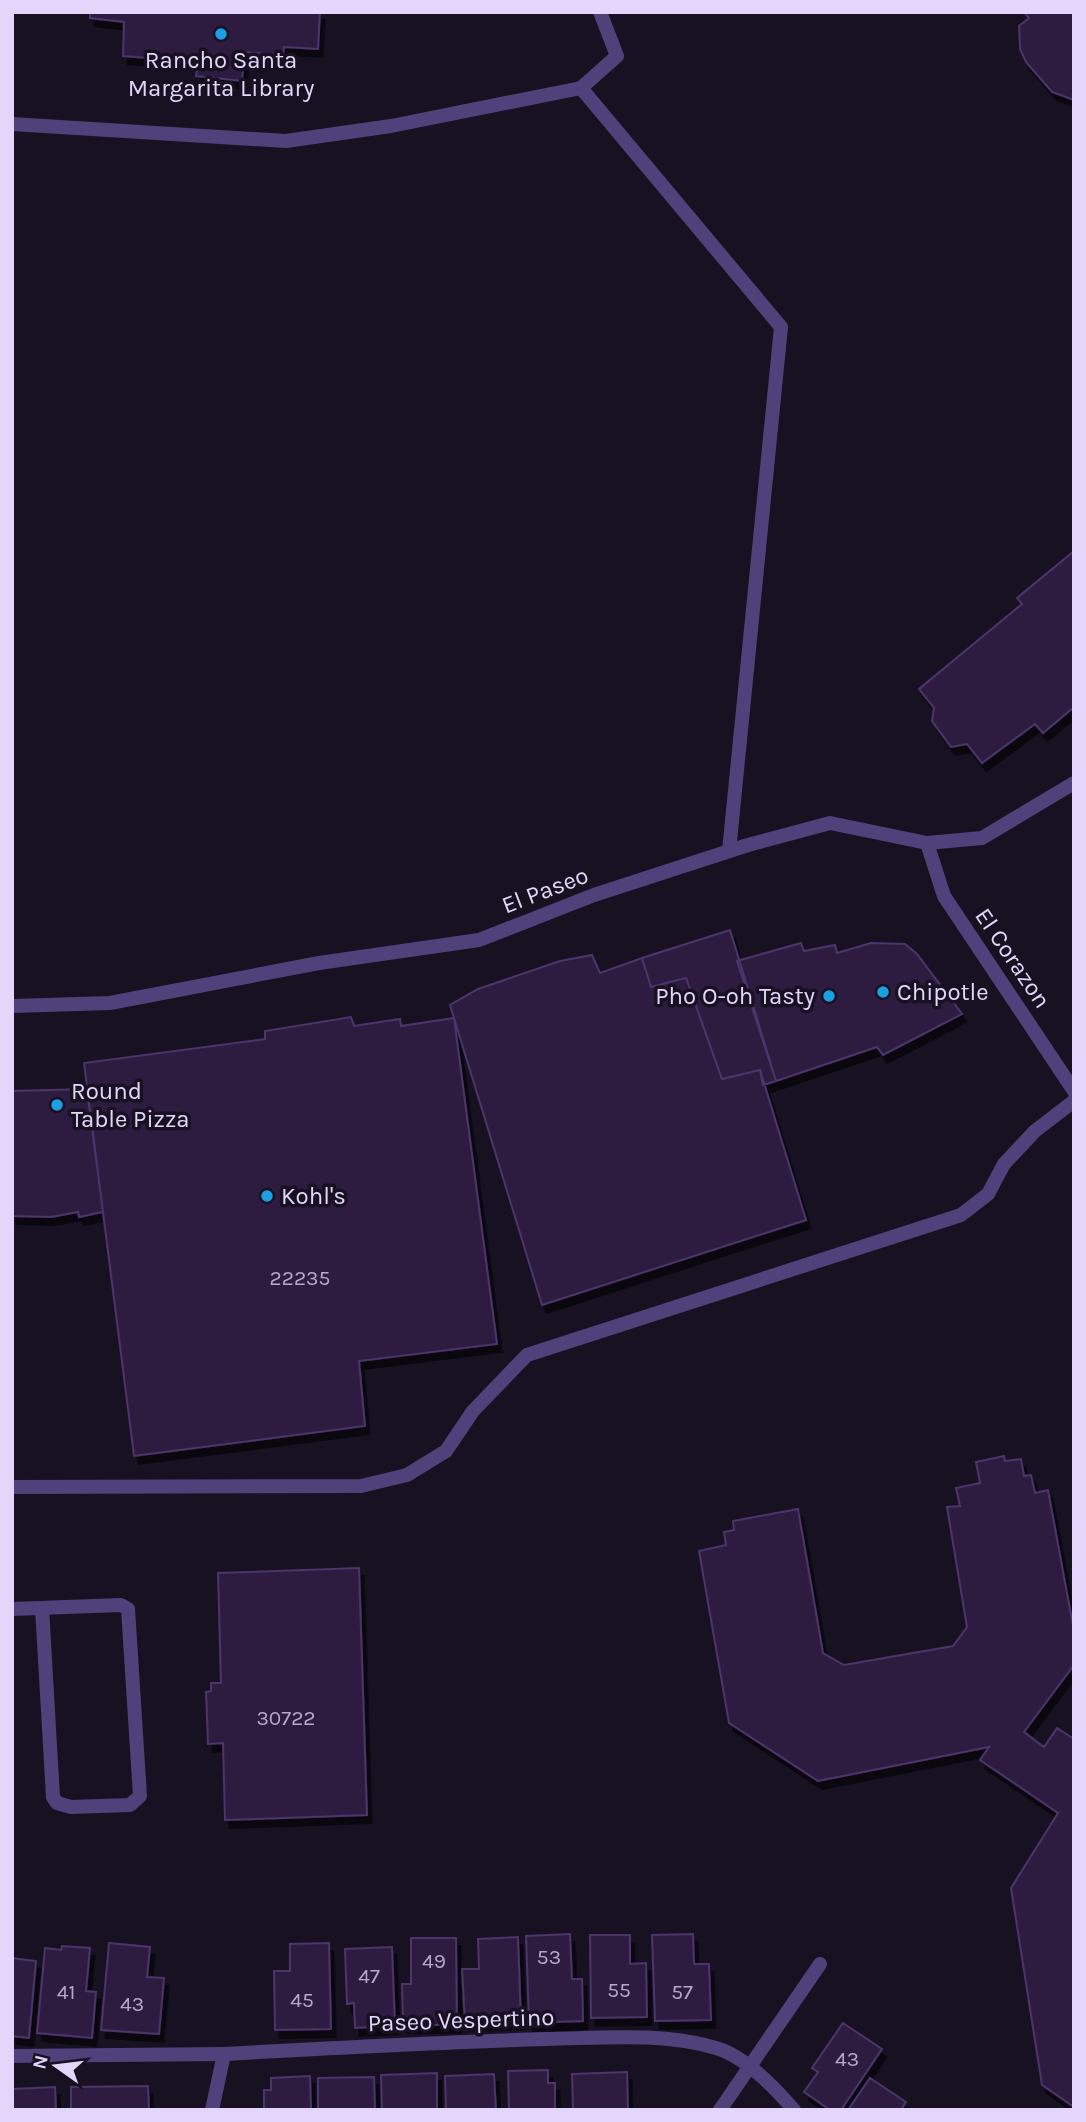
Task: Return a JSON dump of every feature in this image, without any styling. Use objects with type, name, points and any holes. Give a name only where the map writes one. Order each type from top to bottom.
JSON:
[{"type":"street","points":[[12,124],[286,141],[391,126],[581,88],[617,56],[600,12]]},
{"type":"street","points":[[581,88],[781,327],[729,851]]},
{"type":"street","name":"El Paseo","points":[[12,1006],[110,1003],[319,963],[479,940],[594,894],[729,851],[830,823],[927,844],[982,838],[1074,783]]},
{"type":"street","name":"El Corazon","points":[[927,844],[944,896],[1074,1091]]},
{"type":"street","points":[[12,1487],[361,1486],[407,1475],[446,1451],[473,1411],[527,1355],[961,1215],[988,1194],[1004,1164],[1035,1131],[1074,1101]]},
{"type":"street","points":[[12,1609],[121,1605],[131,1614],[140,1796],[130,1805],[71,1807],[57,1803],[52,1797],[42,1608]]},
{"type":"street","points":[[720,2110],[820,1964]]},
{"type":"street","name":"Paseo Vespertino","points":[[12,2056],[224,2054],[424,2042],[667,2039],[719,2048],[768,2080],[794,2110]]},
{"type":"street","points":[[212,2110],[224,2054]]},
{"type":"building","name":"Rancho Santa Margarita Library","points":[[90,12],[320,12],[318,49],[284,47],[283,55],[244,52],[242,81],[196,76],[198,62],[123,56],[124,22],[90,18]]},
{"type":"building","points":[[1024,12],[1074,12],[1074,100],[1052,92],[1026,62],[1020,49],[1019,26],[1029,18]]},
{"type":"building","points":[[1074,551],[1074,707],[1043,733],[1035,724],[982,763],[967,744],[951,747],[932,721],[934,708],[919,689],[1022,604],[1017,598]]},
{"type":"building","points":[[730,930],[776,1081],[763,1085],[760,1070],[722,1079],[686,978],[651,987],[642,958]]},
{"type":"building","points":[[801,943],[804,951],[835,945],[837,953],[871,943],[905,944],[917,954],[962,1014],[883,1055],[877,1047],[776,1081],[737,961]]},
{"type":"building","points":[[592,955],[600,973],[642,958],[651,987],[686,978],[722,1079],[760,1070],[806,1220],[542,1305],[450,1005],[478,989],[560,961]]},
{"type":"building","points":[[351,1017],[354,1026],[400,1019],[401,1026],[454,1018],[497,1344],[359,1361],[365,1426],[134,1456],[84,1063],[265,1039],[265,1031]]},
{"type":"building","points":[[87,1089],[103,1212],[79,1217],[78,1212],[51,1217],[12,1216],[12,1091]]},
{"type":"building","points":[[1004,1456],[1005,1461],[1021,1459],[1024,1476],[1031,1475],[1035,1493],[1048,1490],[1074,1631],[1074,1665],[1024,1732],[1044,1747],[1057,1728],[1074,1739],[1074,2107],[1042,2085],[1011,1888],[1058,1813],[980,1760],[989,1747],[818,1781],[729,1723],[699,1551],[726,1545],[724,1532],[734,1530],[733,1521],[798,1509],[823,1653],[844,1665],[953,1646],[967,1627],[947,1507],[960,1506],[956,1488],[980,1483],[976,1462]]},
{"type":"building","points":[[359,1568],[367,1815],[225,1820],[223,1743],[208,1744],[206,1692],[211,1691],[211,1683],[221,1683],[218,1573]]},
{"type":"building","points":[[570,1934],[572,1979],[582,1979],[583,2021],[529,2023],[526,1936]]},
{"type":"building","points":[[693,1934],[694,1964],[709,1964],[711,2020],[655,2021],[652,1935]]},
{"type":"building","points":[[590,1935],[630,1935],[630,1964],[646,1963],[647,2017],[591,2018]]},
{"type":"building","points":[[518,1937],[521,2021],[465,2023],[462,1969],[479,1969],[478,1939]]},
{"type":"building","points":[[411,1938],[456,1938],[457,2025],[403,2025],[402,1984],[411,1984]]},
{"type":"building","points":[[109,1943],[150,1947],[147,1977],[164,1978],[159,2034],[101,2030]]},
{"type":"building","points":[[329,1943],[331,2029],[275,2030],[274,1971],[290,1971],[290,1944]]},
{"type":"building","points":[[62,1946],[90,1948],[86,1991],[96,1992],[92,2038],[37,2033],[45,1948],[61,1950]]},
{"type":"building","points":[[392,1947],[395,2026],[355,2028],[354,2003],[347,2004],[345,1949]]},
{"type":"building","points":[[12,1958],[36,1961],[29,2038],[12,2036]]},
{"type":"building","points":[[843,2023],[882,2049],[841,2110],[830,2110],[804,2092],[818,2072],[812,2068]]},
{"type":"building","points":[[548,2070],[548,2083],[555,2083],[555,2110],[509,2110],[508,2071]]},
{"type":"building","points":[[627,2072],[628,2110],[573,2110],[572,2074]]},
{"type":"building","points":[[437,2073],[437,2110],[382,2110],[381,2075]]},
{"type":"building","points":[[494,2074],[496,2110],[446,2110],[445,2076]]},
{"type":"building","points":[[310,2076],[311,2110],[264,2110],[264,2090],[271,2090],[271,2078]]},
{"type":"building","points":[[374,2077],[375,2110],[318,2110],[318,2078]]},
{"type":"building","points":[[870,2078],[906,2102],[901,2110],[848,2110]]},
{"type":"building","points":[[148,2086],[149,2110],[71,2110],[71,2087]]},
{"type":"building","points":[[55,2087],[56,2110],[12,2110],[12,2089]]},
{"type":"place","name":"Rancho Santa Margarita Library","points":[[221,34]]},
{"type":"place","name":"Chipotle","points":[[883,992]]},
{"type":"place","name":"Pho O-oh Tasty","points":[[829,996]]},
{"type":"place","name":"Round Table Pizza","points":[[57,1105]]},
{"type":"place","name":"Kohl's","points":[[267,1196]]}]
